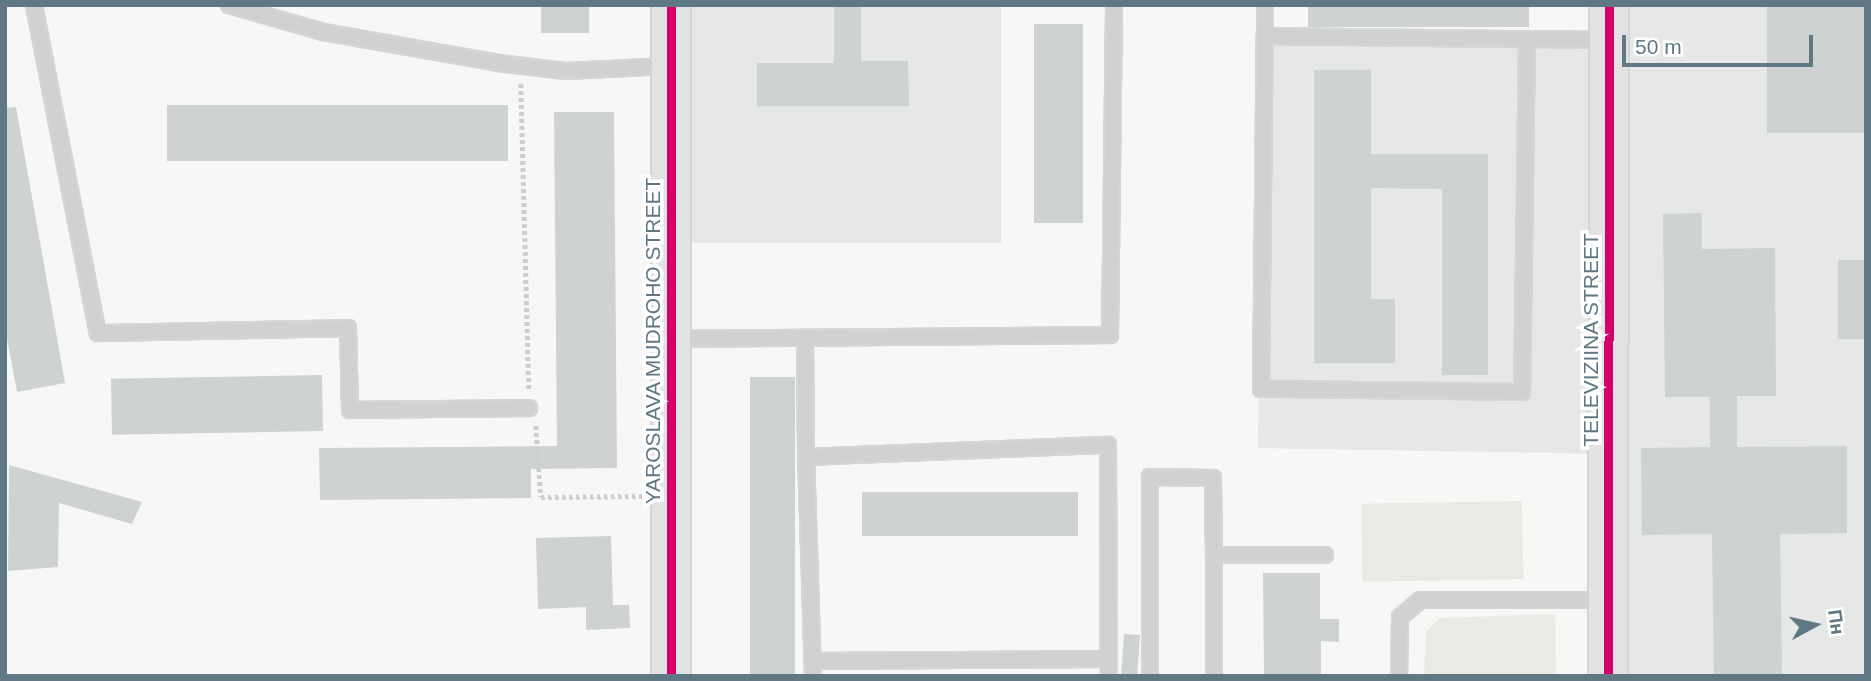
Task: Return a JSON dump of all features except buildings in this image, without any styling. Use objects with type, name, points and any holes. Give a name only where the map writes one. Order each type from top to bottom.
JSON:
[{"type":"street","name":"YAROSLAVA MUDROHO STREET","points":[[671,5],[671,676]]},
{"type":"street","name":"TELEVIZIINA STREET","points":[[1608,676],[1609,23]]},
{"type":"lane","points":[[34,5],[98,334],[348,328],[350,410],[529,408]]},
{"type":"lane","points":[[229,5],[323,32],[521,66],[566,71],[671,66]]},
{"type":"lane","points":[[671,339],[1110,335],[1114,5]]},
{"type":"lane","points":[[1265,5],[1261,389],[1522,392],[1527,39]]},
{"type":"lane","points":[[1265,36],[1527,39],[1609,23]]},
{"type":"lane","points":[[805,338],[813,668],[1109,659]]},
{"type":"lane","points":[[807,457],[1108,445],[1109,676]]},
{"type":"lane","points":[[1150,676],[1150,477],[1213,478],[1214,676]]},
{"type":"lane","points":[[1214,555],[1325,555]]},
{"type":"lane","points":[[1399,676],[1400,617],[1420,600],[1609,600]]},
{"type":"path","points":[[521,66],[529,408],[540,434],[541,497],[671,496]]},
{"type":"shaded area","points":[[670,5],[1001,5],[1001,243],[670,243]]},
{"type":"shaded area","points":[[1628,5],[1866,5],[1866,676],[1628,676]]},
{"type":"shaded area","points":[[1265,36],[1609,42],[1602,454],[1258,448]]},
{"type":"shaded area","points":[[1522,501],[1523,579],[1362,582],[1361,504]]},
{"type":"shaded area","points":[[1555,614],[1556,676],[1424,676],[1426,632],[1440,618]]},
{"type":"cycle path","points":[[671,5],[671,676]]},
{"type":"cycle path","points":[[1608,676],[1609,5]]}]
